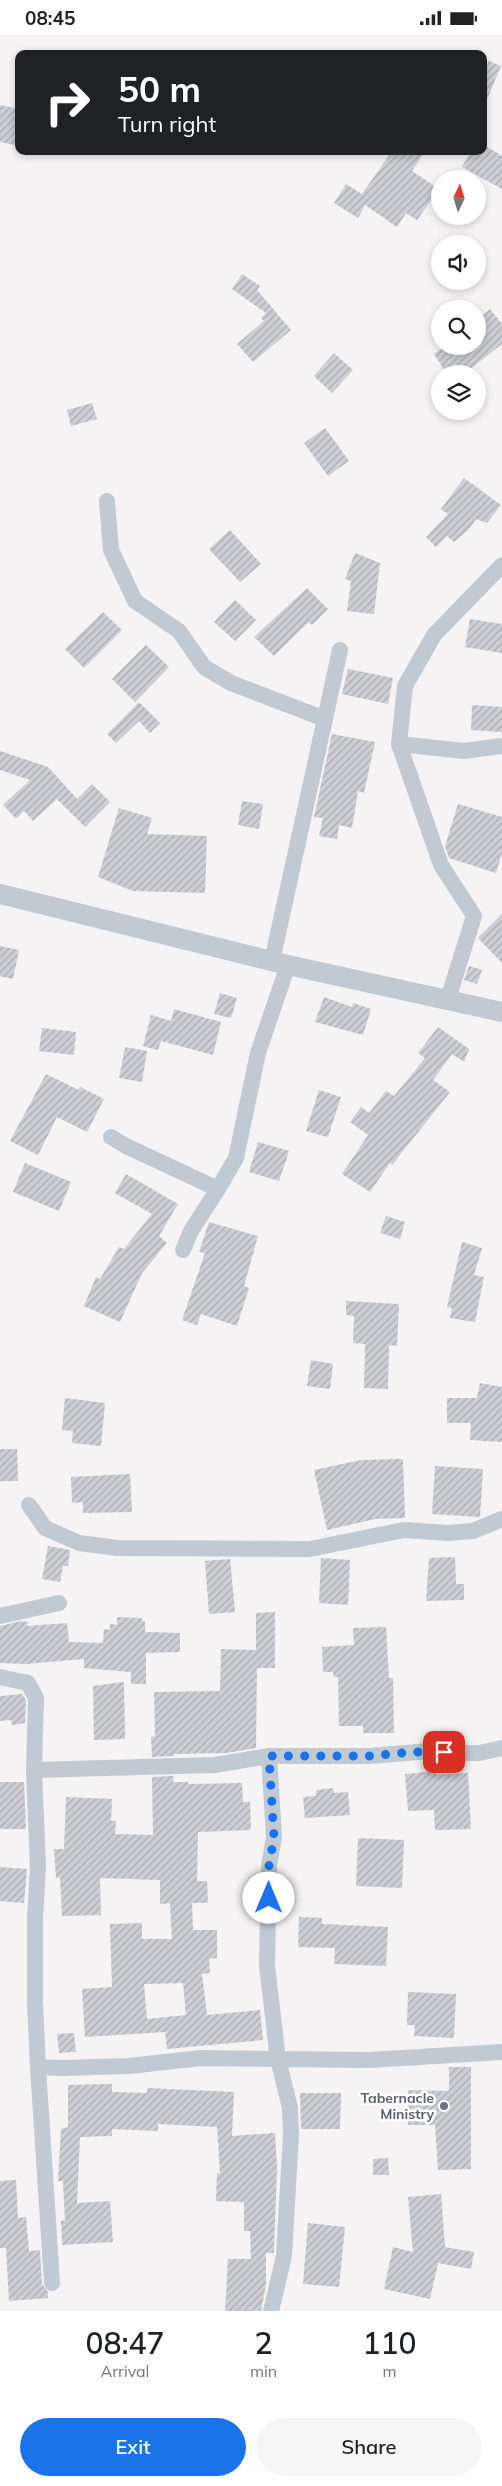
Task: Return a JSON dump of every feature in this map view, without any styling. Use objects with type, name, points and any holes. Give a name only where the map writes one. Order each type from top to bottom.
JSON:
[{"type":"street","points":[[106,501],[111,550],[135,601],[179,631],[204,667],[231,683],[325,719]]},
{"type":"street","points":[[448,999],[474,916],[441,865],[399,744],[405,686],[434,635],[502,565]]},
{"type":"street","points":[[182,1250],[191,1231],[236,1158],[258,1053],[280,963],[325,719],[340,650]]},
{"type":"street","points":[[399,744],[464,751],[502,746]]},
{"type":"street","points":[[0,894],[280,963],[502,1012]]},
{"type":"street","points":[[110,1137],[218,1189]]},
{"type":"street","points":[[29,1505],[45,1528],[78,1543],[138,1549],[310,1549],[404,1530],[448,1533],[473,1531],[502,1519]]},
{"type":"street","points":[[0,1616],[59,1603]]},
{"type":"street","points":[[0,1677],[28,1683],[36,1698],[34,1771],[38,1867],[34,2003],[52,2283]]},
{"type":"street","points":[[34,1771],[215,1765],[269,1756],[370,1756],[430,1751],[478,1753],[502,1748]]},
{"type":"street","points":[[269,1756],[274,1837],[269,1866],[267,1966],[278,2059],[290,2108],[291,2134],[284,2256],[271,2311]]},
{"type":"street","points":[[38,2067],[129,2066],[201,2058],[369,2060],[502,2052]]},
{"type":"building","points":[[489,61],[501,66],[487,99],[487,65]]},
{"type":"building","points":[[0,105],[15,108],[15,145],[0,142]]},
{"type":"building","points":[[487,147],[502,156],[502,189],[486,180],[486,170],[467,170],[462,167],[469,155],[487,155]]},
{"type":"building","points":[[389,155],[422,155],[412,171],[431,184],[431,200],[417,220],[406,213],[397,227],[365,205],[358,218],[334,203],[346,184],[362,194]]},
{"type":"building","points":[[242,274],[260,286],[257,290],[291,330],[253,362],[237,344],[264,321],[261,318],[266,313],[232,289]]},
{"type":"building","points":[[490,309],[502,324],[502,344],[475,365],[441,365],[435,355],[486,355],[486,312]]},
{"type":"building","points":[[334,353],[353,370],[332,393],[314,376]]},
{"type":"building","points":[[92,403],[97,419],[71,426],[67,410]]},
{"type":"building","points":[[325,428],[349,461],[328,476],[304,443]]},
{"type":"building","points":[[464,478],[501,505],[487,523],[476,519],[469,529],[454,542],[447,536],[436,547],[426,537],[448,514],[441,509]]},
{"type":"building","points":[[230,530],[261,564],[240,582],[209,549]]},
{"type":"building","points":[[355,553],[380,563],[374,614],[347,611],[351,581],[345,579]]},
{"type":"building","points":[[307,588],[328,609],[312,625],[309,622],[274,656],[254,637]]},
{"type":"building","points":[[235,600],[256,620],[235,641],[214,622]]},
{"type":"building","points":[[103,612],[122,630],[84,668],[65,649]]},
{"type":"building","points":[[470,619],[502,624],[502,653],[465,647]]},
{"type":"building","points":[[146,645],[169,667],[135,702],[112,679]]},
{"type":"building","points":[[348,669],[393,678],[388,704],[342,694]]},
{"type":"building","points":[[139,702],[160,723],[150,733],[139,721],[116,743],[107,734]]},
{"type":"building","points":[[472,705],[502,707],[502,732],[471,730]]},
{"type":"building","points":[[332,734],[375,742],[364,793],[358,791],[352,828],[339,825],[337,839],[319,836],[323,818],[314,817]]},
{"type":"building","points":[[0,751],[48,767],[77,799],[92,784],[110,802],[85,827],[57,799],[33,821],[24,811],[16,819],[3,805],[30,780],[0,770]]},
{"type":"building","points":[[242,801],[263,804],[259,829],[238,825]]},
{"type":"building","points":[[458,804],[502,817],[502,853],[496,873],[449,858],[445,846]]},
{"type":"building","points":[[119,808],[152,818],[147,834],[207,836],[205,893],[133,891],[98,877]]},
{"type":"building","points":[[502,914],[502,963],[478,938]]},
{"type":"building","points":[[0,946],[19,950],[13,979],[0,976]]},
{"type":"building","points":[[469,966],[482,970],[477,984],[464,980]]},
{"type":"building","points":[[220,993],[237,998],[231,1018],[214,1014]]},
{"type":"building","points":[[324,997],[352,1007],[353,1003],[371,1009],[363,1035],[315,1022]]},
{"type":"building","points":[[174,1009],[221,1022],[213,1055],[161,1041],[158,1050],[143,1046],[151,1015],[171,1021]]},
{"type":"building","points":[[438,1027],[469,1049],[464,1062],[452,1054],[433,1080],[450,1092],[392,1165],[390,1163],[370,1192],[342,1174],[368,1135],[350,1122],[361,1107],[369,1113],[386,1091],[394,1096],[425,1058],[418,1053]]},
{"type":"building","points":[[42,1028],[76,1032],[74,1055],[39,1051]]},
{"type":"building","points":[[125,1047],[147,1051],[142,1082],[119,1078]]},
{"type":"building","points":[[46,1074],[79,1090],[80,1087],[104,1099],[87,1132],[57,1117],[38,1155],[10,1141]]},
{"type":"building","points":[[319,1090],[341,1097],[328,1137],[306,1131]]},
{"type":"building","points":[[258,1142],[289,1151],[279,1181],[249,1172]]},
{"type":"building","points":[[25,1163],[71,1182],[59,1211],[13,1192]]},
{"type":"building","points":[[126,1174],[178,1204],[159,1236],[167,1243],[142,1273],[120,1322],[84,1306],[96,1277],[100,1279],[119,1247],[124,1249],[152,1214],[115,1193]]},
{"type":"building","points":[[386,1216],[405,1222],[400,1239],[380,1233]]},
{"type":"building","points":[[209,1222],[258,1236],[244,1286],[249,1288],[237,1326],[201,1314],[197,1325],[182,1320],[205,1253],[199,1252]]},
{"type":"building","points":[[462,1242],[482,1248],[474,1275],[484,1277],[475,1322],[450,1318],[452,1308],[447,1307]]},
{"type":"building","points":[[346,1301],[399,1304],[397,1346],[389,1345],[388,1389],[364,1388],[365,1344],[353,1343],[354,1316],[346,1315]]},
{"type":"building","points":[[311,1360],[333,1364],[330,1389],[307,1386]]},
{"type":"building","points":[[480,1383],[502,1387],[502,1442],[470,1440],[471,1423],[447,1423],[447,1398],[477,1398]]},
{"type":"building","points":[[65,1398],[105,1403],[101,1446],[72,1443],[73,1431],[62,1430]]},
{"type":"building","points":[[0,1449],[17,1449],[18,1481],[0,1481]]},
{"type":"building","points":[[403,1459],[405,1518],[375,1519],[327,1530],[314,1470],[361,1460]]},
{"type":"building","points":[[435,1466],[483,1469],[480,1517],[432,1514]]},
{"type":"building","points":[[130,1474],[132,1512],[83,1513],[83,1502],[72,1503],[71,1477]]},
{"type":"building","points":[[48,1546],[70,1550],[68,1566],[63,1566],[60,1582],[42,1579]]},
{"type":"building","points":[[455,1557],[456,1584],[464,1584],[464,1600],[426,1601],[429,1558]]},
{"type":"building","points":[[321,1558],[350,1560],[348,1605],[319,1603]]},
{"type":"building","points":[[230,1559],[235,1612],[209,1614],[205,1561]]},
{"type":"building","points":[[275,1612],[275,1668],[257,1668],[256,1748],[226,1753],[174,1754],[174,1756],[152,1757],[151,1737],[155,1736],[154,1692],[220,1691],[221,1649],[256,1650],[256,1613]]},
{"type":"building","points":[[117,1617],[142,1618],[142,1621],[145,1621],[145,1632],[180,1633],[180,1652],[146,1653],[146,1684],[131,1684],[131,1672],[84,1668],[84,1659],[26,1664],[0,1663],[0,1626],[21,1621],[28,1622],[27,1626],[67,1623],[69,1642],[103,1643],[104,1629],[110,1630],[110,1624],[117,1625]]},
{"type":"building","points":[[386,1627],[389,1678],[393,1678],[394,1733],[363,1733],[363,1726],[339,1726],[338,1677],[334,1677],[333,1672],[323,1672],[322,1647],[354,1645],[353,1628]]},
{"type":"building","points":[[124,1682],[125,1739],[94,1740],[93,1686]]},
{"type":"building","points":[[22,1694],[26,1700],[25,1723],[12,1725],[11,1720],[0,1721],[0,1696]]},
{"type":"building","points":[[436,1771],[436,1775],[468,1773],[471,1829],[435,1830],[434,1810],[408,1811],[405,1774]]},
{"type":"building","points":[[174,1776],[173,1782],[188,1782],[188,1784],[242,1783],[243,1802],[250,1802],[251,1830],[198,1832],[197,1881],[207,1881],[208,1903],[192,1903],[193,1930],[217,1930],[217,1958],[209,1959],[210,1973],[202,1974],[207,2015],[260,2010],[263,2040],[167,2049],[165,2032],[85,2037],[82,1989],[112,1987],[110,1924],[142,1923],[142,1939],[172,1939],[170,1903],[160,1904],[160,1880],[100,1878],[101,1915],[62,1916],[60,1877],[56,1878],[54,1849],[64,1849],[66,1797],[112,1799],[111,1821],[116,1821],[115,1834],[153,1835],[152,1777]],"holes":[[[183,1983],[186,2015],[147,2019],[144,1984]]]},
{"type":"building","points":[[0,1782],[24,1782],[26,1829],[0,1829]]},
{"type":"building","points":[[333,1788],[334,1793],[348,1792],[350,1815],[305,1818],[303,1797],[316,1796],[316,1790]]},
{"type":"building","points":[[358,1838],[404,1840],[402,1888],[356,1886]]},
{"type":"building","points":[[0,1867],[27,1869],[24,1903],[0,1901]]},
{"type":"building","points":[[299,1917],[322,1918],[322,1924],[388,1927],[386,1966],[334,1964],[335,1948],[298,1947]]},
{"type":"building","points":[[408,1992],[456,1994],[454,2038],[414,2036],[415,2025],[407,2025]]},
{"type":"building","points":[[74,2033],[76,2052],[59,2053],[57,2034]]},
{"type":"building","points":[[449,2067],[471,2067],[471,2169],[438,2170],[435,2125],[408,2125],[408,2090],[449,2091]]},
{"type":"building","points":[[112,2084],[112,2092],[147,2093],[147,2088],[234,2092],[232,2136],[275,2133],[277,2166],[274,2253],[266,2253],[266,2285],[261,2311],[225,2311],[228,2259],[251,2259],[250,2231],[244,2231],[244,2202],[216,2201],[217,2173],[220,2174],[217,2127],[158,2124],[158,2131],[112,2129],[112,2136],[80,2137],[77,2203],[110,2201],[113,2242],[62,2245],[61,2221],[65,2221],[63,2181],[58,2181],[61,2129],[68,2127],[68,2085]]},
{"type":"building","points":[[300,2093],[341,2093],[340,2129],[301,2129]]},
{"type":"building","points":[[388,2158],[389,2175],[373,2175],[373,2159]]},
{"type":"building","points":[[16,2180],[18,2218],[26,2217],[29,2251],[40,2250],[42,2284],[48,2292],[48,2298],[9,2301],[6,2248],[0,2248],[0,2181]]},
{"type":"building","points":[[441,2194],[445,2247],[474,2252],[471,2269],[438,2263],[430,2299],[384,2289],[393,2247],[413,2252],[408,2197]]},
{"type":"building","points":[[308,2223],[345,2227],[339,2287],[303,2284]]},
{"type":"place","name":"Tabernacle Ministry","points":[[444,2106]]},
{"type":"route","points":[[269,1898],[269,1866],[274,1837],[269,1756],[370,1756],[430,1751],[444,1752]]}]
